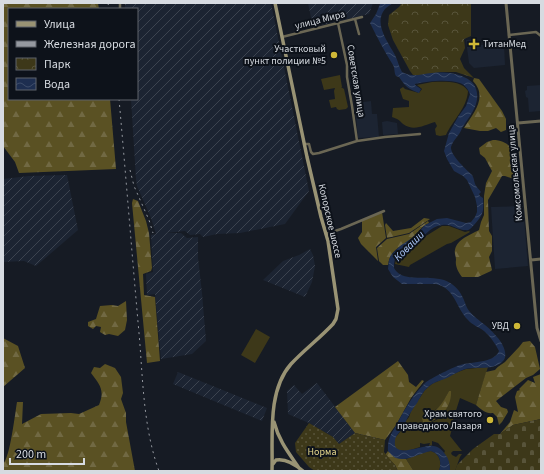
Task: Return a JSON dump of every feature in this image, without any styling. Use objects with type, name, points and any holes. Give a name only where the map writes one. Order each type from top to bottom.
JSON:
[{"type":"main road","name":"Копорское шоссе","points":[[272,471],[273,417],[277,390],[282,377],[294,361],[329,328],[336,319],[338,309],[326,234],[304,144],[275,3]]},
{"type":"main road","points":[[273,417],[283,445],[299,468]]},
{"type":"main road","points":[[283,445],[277,441],[274,444],[272,448],[275,455],[280,459],[292,463],[303,471]]},
{"type":"main road","points":[[272,465],[274,461],[286,455],[286,450]]},
{"type":"street","name":"Комсомольская улица","points":[[506,3],[537,328],[541,341]]},
{"type":"street","name":"улица Мира","points":[[282,38],[362,17]]},
{"type":"street","points":[[356,19],[359,34]]},
{"type":"street","name":"Советская улица","points":[[338,23],[347,65],[347,77],[357,141]]},
{"type":"street","points":[[509,35],[536,32],[541,36]]},
{"type":"street","points":[[518,123],[541,121]]},
{"type":"street","points":[[304,144],[309,144],[313,154],[357,141],[420,134]]},
{"type":"street","points":[[326,234],[384,211]]},
{"type":"street","points":[[531,260],[541,259]]},
{"type":"shaded area","points":[[125,3],[271,3],[309,191],[285,224],[240,233],[217,234],[203,237],[200,234],[190,235],[185,231],[166,233],[181,233],[187,238],[198,237],[198,258],[206,341],[192,354],[161,359],[155,294],[147,295],[146,274],[153,272],[151,235],[156,234],[151,218],[137,186],[136,179],[131,100],[138,100],[138,8],[125,8]]},
{"type":"shaded area","points":[[308,3],[373,3],[369,14],[313,27]]},
{"type":"shaded area","points":[[476,39],[477,45],[504,44],[505,65],[474,68],[469,63],[466,40]]},
{"type":"shaded area","points":[[541,85],[541,111],[529,112],[528,98],[526,97],[525,91],[527,90],[527,86]]},
{"type":"shaded area","points":[[371,101],[372,114],[377,114],[379,137],[358,138],[355,106],[363,105],[363,102]]},
{"type":"shaded area","points":[[387,121],[397,123],[398,134],[383,135],[382,122]]},
{"type":"shaded area","points":[[67,175],[78,230],[36,266],[24,261],[3,262],[3,179],[29,176]]},
{"type":"shaded area","points":[[523,206],[528,266],[495,269],[491,207]]},
{"type":"shaded area","points":[[310,249],[315,266],[312,282],[305,297],[263,280],[283,261]]},
{"type":"shaded area","points":[[178,372],[267,408],[262,421],[173,384]]},
{"type":"shaded area","points":[[317,383],[355,433],[339,444],[333,437],[309,423],[288,414],[287,391],[294,385],[302,394]]},
{"type":"green space","points":[[3,3],[98,3],[99,8],[8,8],[8,100],[110,100],[116,169],[19,173],[15,162],[3,146]]},
{"type":"green space","points":[[402,3],[471,3],[471,36],[464,39],[465,48],[460,59],[464,68],[474,78],[456,72],[441,72],[418,76],[413,75],[393,40],[388,25],[389,15]]},
{"type":"green space","points":[[340,75],[341,87],[344,89],[348,107],[346,109],[339,110],[336,107],[331,108],[329,100],[335,99],[335,88],[324,90],[321,79]]},
{"type":"green space","points":[[474,78],[479,79],[502,111],[506,119],[506,130],[501,132],[496,128],[488,131],[480,131],[464,128],[475,110],[479,99],[477,87],[473,81]]},
{"type":"green space","points":[[432,82],[457,83],[465,87],[468,91],[465,103],[446,135],[436,135],[435,129],[437,126],[435,122],[415,128],[407,126],[392,117],[393,108],[409,107],[409,101],[403,99],[400,89],[403,87],[419,93],[422,89],[417,85]]},
{"type":"green space","points":[[493,140],[504,142],[509,145],[515,153],[517,164],[516,176],[514,179],[502,176],[488,200],[489,231],[492,236],[492,251],[489,257],[492,270],[478,277],[462,277],[456,267],[455,250],[456,246],[461,240],[479,230],[484,215],[486,183],[492,171],[485,158],[480,154],[479,148],[487,142]]},
{"type":"green space","points":[[133,199],[138,201],[149,233],[152,268],[151,271],[143,274],[144,295],[155,297],[160,361],[147,363],[132,203]]},
{"type":"green space","points":[[382,212],[386,238],[376,247],[378,261],[361,244],[358,238],[362,232],[362,220]]},
{"type":"green space","points":[[424,218],[430,219],[409,233],[387,238],[386,223],[393,231],[411,228]]},
{"type":"green space","points":[[428,221],[429,223],[415,236],[395,251],[389,259],[388,265],[383,265],[379,261],[377,248],[387,239],[409,234]]},
{"type":"green space","points":[[442,226],[449,226],[465,232],[470,232],[410,265],[409,267],[395,264],[397,257]]},
{"type":"green space","points":[[126,301],[127,320],[125,330],[118,336],[109,334],[105,335],[100,332],[101,327],[96,326],[93,329],[88,326],[88,322],[96,319],[100,306],[118,306]]},
{"type":"green space","points":[[256,329],[270,337],[255,363],[241,355]]},
{"type":"green space","points":[[3,338],[18,346],[25,368],[3,387]]},
{"type":"green space","points":[[530,341],[535,347],[540,369],[496,401],[501,407],[507,409],[508,412],[499,425],[497,417],[493,413],[486,412],[476,405],[486,372],[495,370],[505,362],[523,342]]},
{"type":"green space","points":[[398,361],[408,375],[409,382],[416,387],[422,380],[424,381],[411,398],[396,425],[385,440],[355,433],[335,407]]},
{"type":"green space","points":[[105,364],[115,368],[121,377],[123,393],[121,399],[126,413],[126,422],[135,471],[3,471],[3,464],[6,460],[10,445],[17,402],[23,402],[22,424],[41,414],[79,414],[99,405],[102,395],[101,388],[91,373],[94,367],[100,368]]},
{"type":"green space","points":[[488,367],[476,405],[460,398],[453,420],[450,436],[462,451],[453,451],[451,453],[456,457],[459,454],[462,454],[455,471],[450,471],[447,457],[444,453],[445,451],[438,443],[432,441],[432,445],[429,446],[430,443],[420,443],[420,447],[407,451],[398,450],[395,448],[395,438],[405,426],[405,422],[411,411],[425,390],[432,384],[466,369]],"holes":[[[449,391],[445,408],[441,416],[432,422],[425,424],[426,414],[438,408]]]},
{"type":"green space","points":[[541,374],[541,419],[513,425],[500,434],[510,422],[514,410],[518,412],[515,397],[517,391],[520,390],[519,389],[528,380],[535,383],[533,377]]},
{"type":"green space","points":[[449,391],[451,391],[451,397],[444,412],[436,419],[425,424],[422,418],[438,408]]},
{"type":"green space","points":[[541,419],[541,471],[455,471],[457,465],[473,449],[494,434],[500,434],[513,425]]},
{"type":"green space","name":"Норма","points":[[309,423],[333,437],[339,444],[355,433],[385,440],[384,452],[398,471],[315,471],[309,467],[296,452],[295,443]]},
{"type":"green space","points":[[388,451],[395,457],[406,459],[413,470],[398,471],[395,465],[385,455]]},
{"type":"green space","points":[[423,452],[434,452],[440,459],[439,471],[413,471],[406,459]]},
{"type":"water","name":"Коваши","points":[[381,3],[393,3],[385,9],[382,14],[381,26],[402,72],[413,75],[448,73],[464,77],[471,81],[475,87],[477,95],[476,104],[460,133],[453,142],[451,150],[459,162],[472,175],[475,185],[481,192],[479,194],[483,198],[482,214],[468,230],[445,225],[437,226],[415,244],[399,254],[394,263],[394,268],[397,272],[405,276],[441,279],[455,286],[461,293],[469,310],[501,342],[505,352],[505,358],[503,361],[495,366],[465,369],[430,385],[422,394],[396,437],[395,447],[398,450],[410,450],[429,446],[438,447],[443,451],[447,458],[450,471],[439,471],[440,459],[434,452],[431,451],[405,459],[400,459],[393,456],[388,451],[389,438],[407,405],[425,383],[436,376],[462,364],[492,358],[499,351],[486,333],[468,320],[451,294],[442,286],[436,284],[402,284],[393,277],[388,269],[391,255],[400,246],[415,236],[425,225],[437,219],[447,218],[466,223],[471,222],[475,217],[477,206],[475,197],[467,180],[454,171],[444,151],[449,133],[466,106],[470,94],[466,87],[462,84],[444,81],[432,81],[415,84],[421,89],[419,93],[407,87],[399,77],[396,76],[394,66],[370,23]]},
{"type":"railway","points":[[108,3],[109,8]]},
{"type":"railway","points":[[119,100],[144,403],[150,437],[159,471]]},
{"type":"railway","points":[[130,170],[134,186],[153,233]]},
{"type":"place","name":"ТитанМед","points":[[474,44]]},
{"type":"place","name":"Участковый пункт полиции №5","points":[[334,55]]},
{"type":"place","name":"УВД","points":[[517,326]]},
{"type":"place","name":"Храм святого праведного Лазаря","points":[[490,420]]}]
